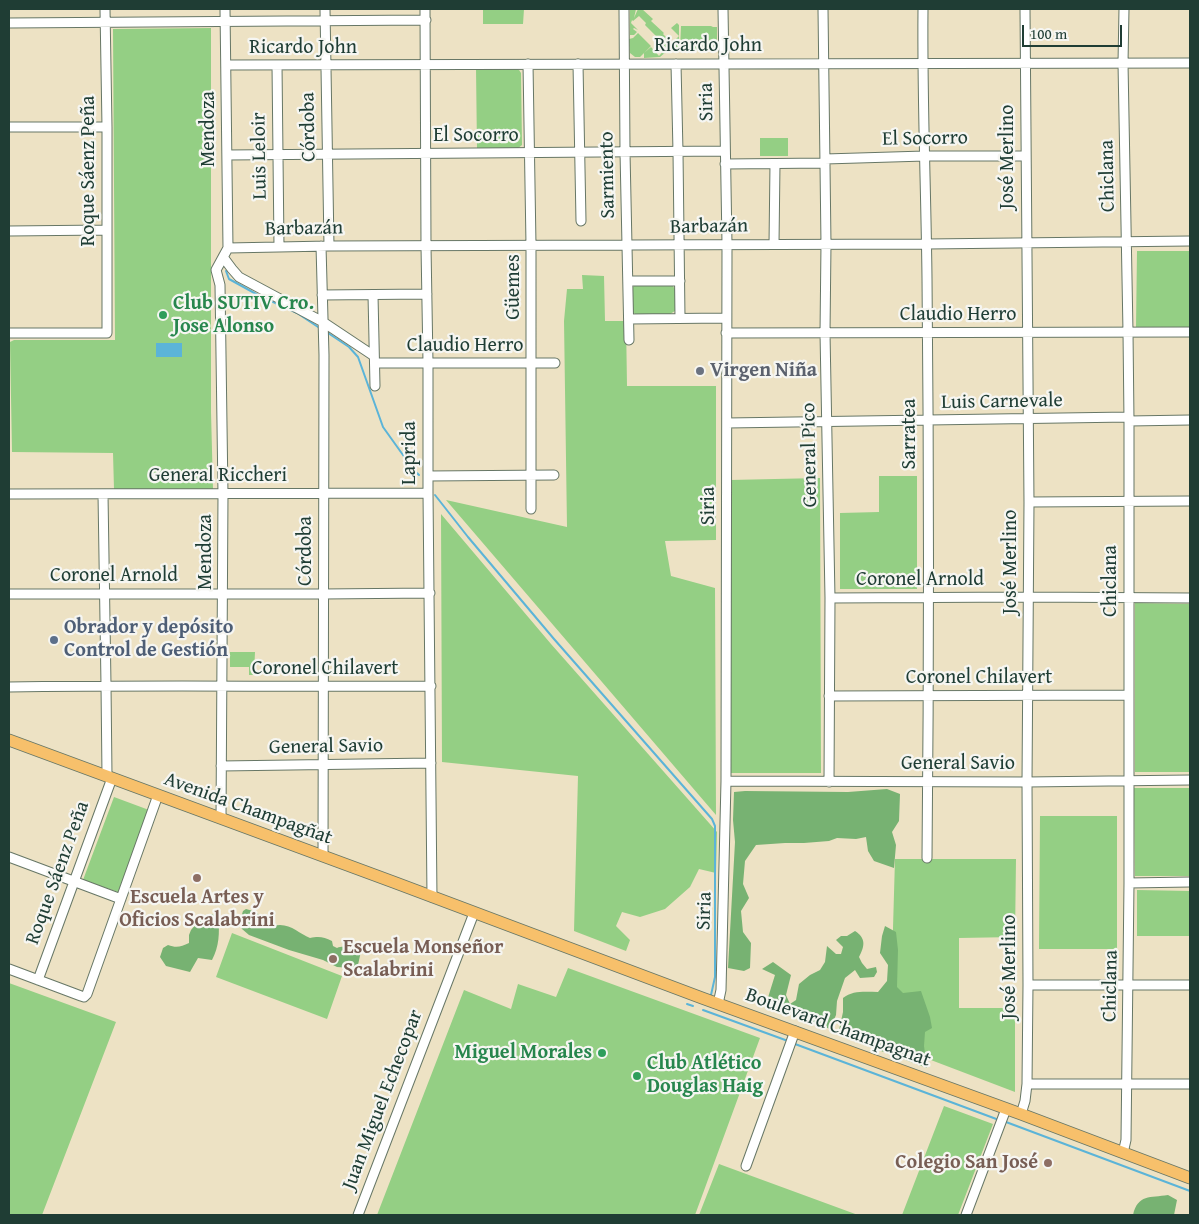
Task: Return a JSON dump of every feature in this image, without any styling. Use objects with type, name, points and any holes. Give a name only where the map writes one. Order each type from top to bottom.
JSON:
[{"type":"main road","name":"Avenida Champagñat","points":[[9,740],[474,913]]},
{"type":"main road","name":"Boulevard Champagnat","points":[[474,913],[1190,1178]]},
{"type":"street","name":"Roque Sáenz Peña","points":[[9,333],[107,333],[105,9]]},
{"type":"street","name":"Mendoza","points":[[221,818],[223,494],[220,285],[216,270],[228,248],[225,9]]},
{"type":"street","name":"Córdoba","points":[[324,856],[324,355],[322,295],[327,154],[325,9]]},
{"type":"street","name":"Laprida","points":[[425,9],[432,897]]},
{"type":"street","name":"Sarmiento","points":[[624,9],[629,340]]},
{"type":"street","name":"Siria","points":[[718,1004],[726,781],[727,244],[723,9]]},
{"type":"street","name":"General Pico","points":[[823,9],[826,244],[825,333],[830,598],[829,782]]},
{"type":"street","name":"Sarratea","points":[[923,9],[922,63],[928,332],[927,858]]},
{"type":"street","name":"José Merlino","points":[[1021,1114],[1028,1084],[1027,782],[1029,502],[1026,332],[1025,9]]},
{"type":"street","name":"Chiclana","points":[[1122,1152],[1126,1140],[1129,883],[1129,419],[1124,9]]},
{"type":"street","points":[[9,23],[426,20]]},
{"type":"street","name":"Ricardo John","points":[[226,65],[1190,62]]},
{"type":"street","name":"Güemes","points":[[528,64],[532,363],[531,508]]},
{"type":"street","points":[[578,64],[580,221]]},
{"type":"street","points":[[676,64],[680,318]]},
{"type":"street","name":"Luis Leloir","points":[[277,65],[279,247]]},
{"type":"street","points":[[9,127],[107,127]]},
{"type":"street","name":"El Socorro","points":[[226,155],[725,151]]},
{"type":"street","name":"El Socorro","points":[[725,164],[775,164],[925,156],[1025,156]]},
{"type":"street","points":[[774,244],[775,164]]},
{"type":"street","points":[[9,231],[106,230]]},
{"type":"street","name":"Barbazán","points":[[228,248],[1190,241]]},
{"type":"street","points":[[223,257],[239,277],[323,322],[374,360]]},
{"type":"street","points":[[628,281],[680,281]]},
{"type":"street","points":[[373,294],[375,386]]},
{"type":"street","points":[[322,295],[427,294]]},
{"type":"street","points":[[628,319],[726,318]]},
{"type":"street","name":"Claudio Herro","points":[[726,333],[1190,332]]},
{"type":"street","name":"Claudio Herro","points":[[374,360],[428,363],[555,363]]},
{"type":"street","name":"Luis Carnevale","points":[[726,423],[1027,418],[1190,420]]},
{"type":"street","points":[[428,476],[554,476]]},
{"type":"street","name":"General Riccheri","points":[[9,494],[428,493]]},
{"type":"street","name":"Roque Sáenz Peña","points":[[38,980],[74,882],[109,777],[103,494]]},
{"type":"street","points":[[1029,502],[1190,501]]},
{"type":"street","name":"Coronel Arnold","points":[[9,594],[430,593]]},
{"type":"street","name":"Coronel Arnold","points":[[830,598],[1190,598]]},
{"type":"street","name":"Coronel Chilavert","points":[[9,687],[106,685],[221,687],[431,686]]},
{"type":"street","name":"Coronel Chilavert","points":[[829,696],[1128,695]]},
{"type":"street","name":"General Savio","points":[[221,766],[431,763]]},
{"type":"street","name":"General Savio","points":[[726,781],[1027,782],[1190,780]]},
{"type":"street","points":[[9,969],[84,997],[87,994],[158,795]]},
{"type":"street","points":[[9,857],[121,899]]},
{"type":"street","points":[[1129,883],[1190,882]]},
{"type":"street","name":"Juan Miguel Echecopar","points":[[358,1215],[474,913]]},
{"type":"street","points":[[1028,985],[1190,985]]},
{"type":"street","points":[[746,1166],[795,1031]]},
{"type":"street","points":[[1028,1084],[1190,1084]]},
{"type":"street","points":[[966,1215],[1006,1109]]},
{"type":"green space","points":[[483,9],[524,9],[523,24],[483,24]]},
{"type":"green space","points":[[630,9],[636,9],[634,18],[638,9],[642,9],[653,19],[651,21],[672,43],[679,36],[677,51],[667,51],[660,57],[644,58],[644,53],[651,47],[659,56],[666,48],[639,16],[632,20],[631,23],[638,30],[634,28],[637,32],[634,35],[630,35]]},
{"type":"green space","points":[[677,23],[679,25],[679,36],[671,28]]},
{"type":"green space","points":[[681,26],[717,27],[717,47],[712,51],[680,51]]},
{"type":"green space","points":[[211,28],[211,412],[213,489],[114,489],[113,453],[12,452],[10,342],[14,340],[115,340],[113,29]]},
{"type":"green space","points":[[638,33],[651,46],[640,57],[635,57],[630,53],[629,39]]},
{"type":"green space","points":[[476,68],[516,68],[521,73],[522,145],[517,149],[477,149]]},
{"type":"green space","points":[[760,138],[788,138],[788,156],[760,156]]},
{"type":"green space","points":[[1137,251],[1190,251],[1190,327],[1136,327]]},
{"type":"green space","points":[[582,275],[604,276],[605,321],[626,321],[627,386],[716,386],[716,540],[665,541],[671,576],[715,588],[716,815],[446,500],[567,527],[564,321],[567,289],[583,289]]},
{"type":"green space","points":[[635,285],[672,285],[675,289],[675,311],[670,314],[637,315],[632,312],[632,288]]},
{"type":"green space","points":[[879,476],[917,476],[917,589],[840,589],[840,513],[879,512]]},
{"type":"green space","points":[[820,478],[821,773],[731,773],[730,480]]},
{"type":"green space","points":[[441,514],[551,644],[717,832],[716,873],[699,869],[690,887],[665,909],[640,917],[622,912],[616,926],[630,940],[626,951],[574,931],[578,776],[442,762]]},
{"type":"green space","points":[[1135,603],[1190,604],[1190,772],[1135,772]]},
{"type":"green space","points":[[230,652],[255,652],[254,675],[249,675],[249,667],[230,667]]},
{"type":"green space","points":[[1134,788],[1190,788],[1190,876],[1135,876]]},
{"type":"green space","points":[[887,789],[900,794],[899,821],[892,832],[896,845],[894,868],[874,861],[868,851],[866,837],[756,845],[745,861],[743,884],[749,898],[741,911],[743,932],[751,943],[750,968],[744,971],[728,968],[735,842],[733,820],[734,792],[848,792]]},
{"type":"green space","points":[[114,797],[149,810],[118,892],[83,880]]},
{"type":"green space","points":[[1040,816],[1117,816],[1117,949],[1039,949]]},
{"type":"green space","points":[[895,859],[1016,859],[1015,937],[959,938],[959,1008],[1015,1008],[1015,1092],[923,1057],[891,997]]},
{"type":"green space","points":[[1137,890],[1190,891],[1190,936],[1137,936]]},
{"type":"green space","points":[[246,909],[262,916],[267,927],[288,926],[310,938],[319,937],[332,941],[333,946],[337,948],[357,946],[361,951],[358,965],[352,968],[337,967],[323,960],[249,935],[239,924],[243,911]]},
{"type":"green space","points":[[212,914],[218,918],[219,929],[218,945],[212,960],[198,958],[190,972],[166,966],[160,957],[163,948],[168,945],[178,947],[189,943],[191,930],[203,916]]},
{"type":"green space","points":[[885,926],[896,932],[898,950],[897,987],[903,993],[921,991],[930,1017],[932,1028],[925,1032],[924,1046],[927,1068],[838,1035],[843,1012],[843,998],[855,993],[878,992],[887,981],[888,965],[880,953]]},
{"type":"green space","points":[[855,931],[863,939],[859,957],[862,963],[867,969],[876,967],[877,972],[874,977],[860,978],[855,970],[845,978],[837,1001],[836,1015],[830,1029],[766,1004],[775,975],[762,969],[773,962],[791,975],[786,995],[790,1004],[796,1000],[799,984],[820,970],[825,962],[827,946],[836,954],[841,954],[843,947],[836,940]]},
{"type":"green space","points":[[232,933],[342,976],[327,1019],[216,977]]},
{"type":"green space","name":"Club Atlético Douglas Haig","points":[[568,968],[760,1038],[695,1215],[377,1215],[464,990],[511,1009],[518,984],[556,997]]},
{"type":"green space","points":[[9,983],[116,1022],[42,1215],[9,1215]]},
{"type":"green space","points":[[944,1106],[993,1124],[958,1215],[902,1215]]},
{"type":"green space","points":[[719,1164],[858,1215],[699,1215]]},
{"type":"green space","points":[[1168,1195],[1177,1200],[1174,1215],[1133,1215],[1138,1203],[1142,1200]]},
{"type":"water","points":[[156,343],[182,343],[182,357],[156,357]]},
{"type":"waterway","points":[[226,271],[229,279],[297,313],[318,327]]},
{"type":"waterway","points":[[328,333],[349,347],[358,357],[383,427],[419,475]]},
{"type":"waterway","points":[[435,495],[554,639],[712,819],[715,826],[715,977],[711,995]]},
{"type":"waterway","points":[[687,1004],[693,1006]]},
{"type":"waterway","points":[[703,1010],[788,1041]]},
{"type":"waterway","points":[[795,1044],[999,1120]]},
{"type":"waterway","points":[[1006,1122],[1190,1191]]},
{"type":"place","name":"Club SUTIV Cro. Jose Alonso","points":[[163,315]]},
{"type":"place","name":"Virgen Niña","points":[[700,371]]},
{"type":"place","name":"Obrador y depósito Control de Gestión","points":[[54,640]]},
{"type":"place","name":"Escuela Artes y Oficios Scalabrini","points":[[197,878]]},
{"type":"place","name":"Escuela Monseñor Scalabrini","points":[[333,959]]},
{"type":"place","name":"Miguel Morales","points":[[602,1053]]},
{"type":"place","name":"Club Atlético Douglas Haig","points":[[637,1076]]},
{"type":"place","name":"Colegio San José","points":[[1048,1163]]}]
